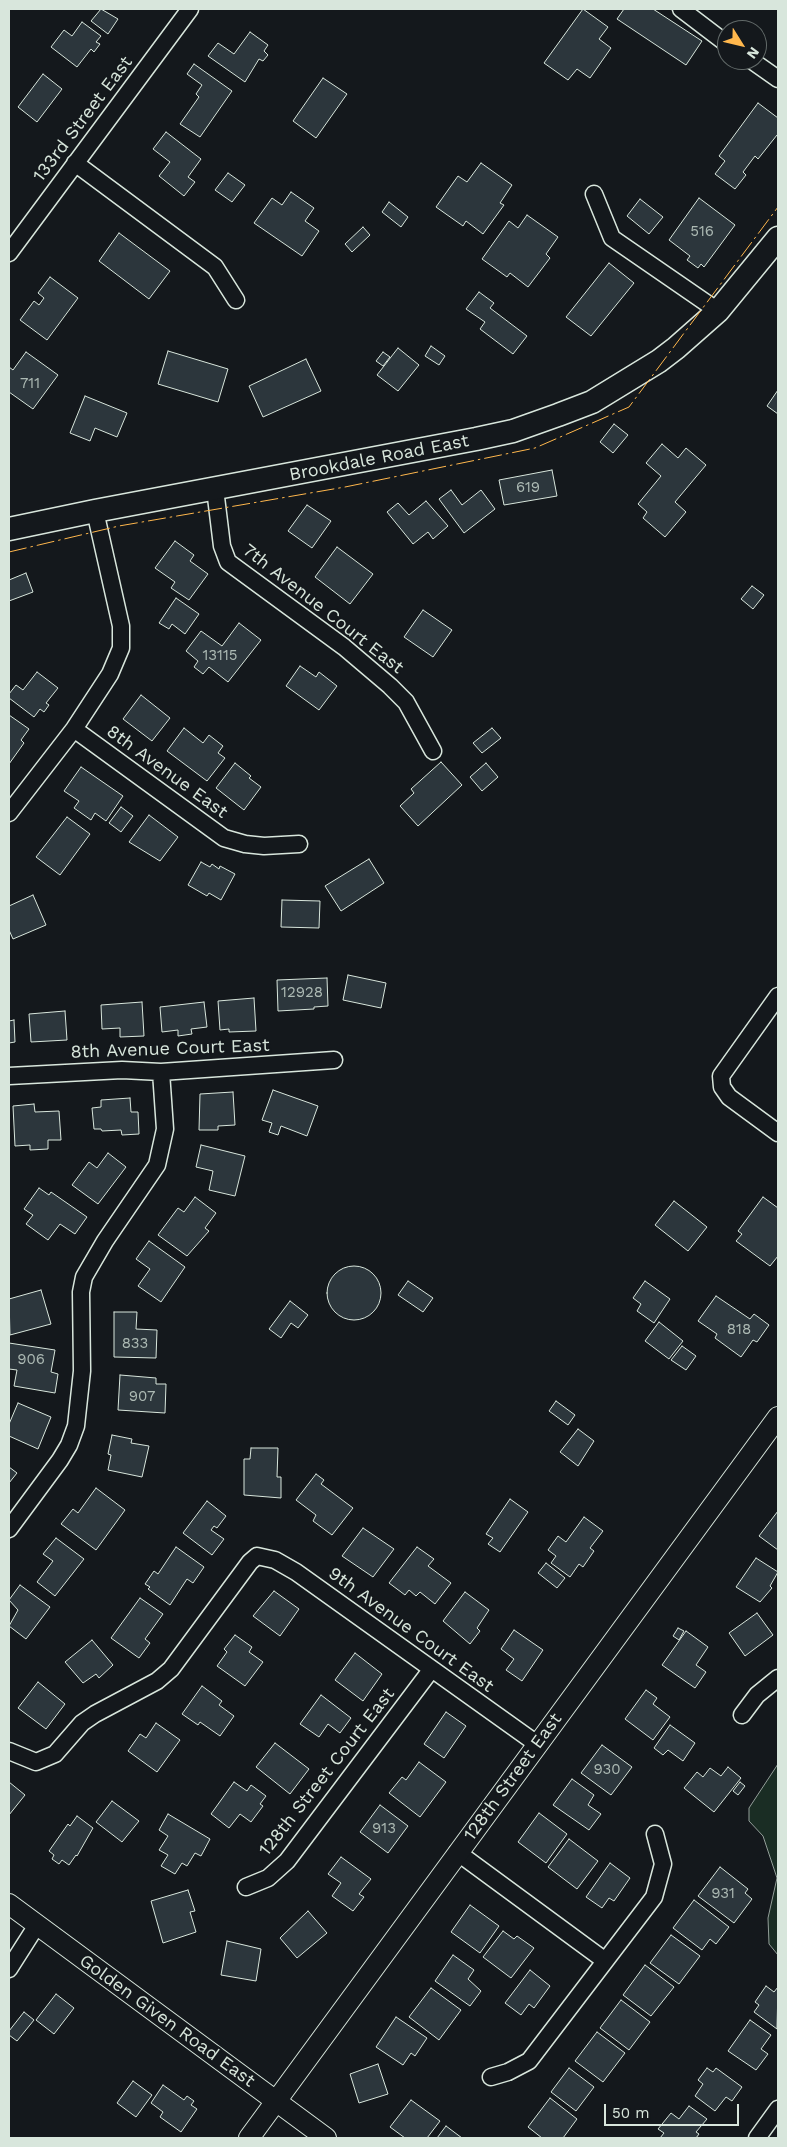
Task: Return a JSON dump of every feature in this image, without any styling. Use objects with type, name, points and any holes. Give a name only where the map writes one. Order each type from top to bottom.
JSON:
[{"type":"main road","name":"Brookdale Road East","points":[[9,529],[95,511],[476,440],[513,431],[558,415],[592,402],[659,362],[718,311],[778,238]]},
{"type":"street","name":"133rd Street East","points":[[9,253],[190,9]]},
{"type":"street","points":[[682,9],[717,36]]},
{"type":"street","points":[[765,70],[778,79]]},
{"type":"street","points":[[75,163],[215,267],[236,300]]},
{"type":"street","points":[[594,194],[612,238],[718,311]]},
{"type":"street","name":"7th Avenue Court East","points":[[215,490],[222,546],[228,562],[344,647],[390,686],[406,702],[432,751]]},
{"type":"street","points":[[9,813],[74,729],[113,669],[122,639],[95,511]]},
{"type":"street","name":"8th Avenue East","points":[[74,729],[224,838],[245,844],[264,846],[299,844]]},
{"type":"street","points":[[778,996],[726,1066],[722,1076],[722,1086],[729,1097],[778,1133]]},
{"type":"street","name":"8th Avenue Court East","points":[[9,1076],[122,1070],[161,1072],[334,1060]]},
{"type":"street","points":[[9,1529],[60,1460],[69,1445],[76,1426],[82,1371],[81,1292],[84,1277],[104,1241],[157,1166],[165,1129],[161,1072]]},
{"type":"street","name":"128th Street East","points":[[249,2138],[778,1417]]},
{"type":"street","name":"9th Avenue Court East","points":[[9,1751],[36,1762],[43,1760],[55,1754],[82,1723],[95,1714],[158,1681],[170,1669],[250,1562],[257,1556],[275,1560],[296,1572],[537,1744]]},
{"type":"street","name":"128th Street Court East","points":[[246,1887],[268,1878],[287,1861],[431,1670]]},
{"type":"street","points":[[742,1715],[756,1695],[778,1678]]},
{"type":"street","points":[[491,2077],[508,2072],[529,2061],[604,1960],[654,1897],[663,1864],[655,1834]]},
{"type":"street","points":[[457,1852],[604,1960]]},
{"type":"street","name":"Golden Given Road East","points":[[9,1904],[326,2138]]},
{"type":"street","points":[[9,1969],[37,1925]]},
{"type":"street","points":[[757,2138],[778,2110]]},
{"type":"green space","points":[[778,1764],[778,1955],[769,1944],[768,1918],[777,1878],[763,1836],[749,1821],[749,1808]]},
{"type":"building","points":[[101,9],[118,19],[108,34],[91,21]]},
{"type":"building","points":[[583,9],[608,27],[599,39],[611,48],[590,78],[577,69],[568,80],[544,63]]},
{"type":"building","points":[[624,9],[653,9],[702,41],[686,65],[617,19]]},
{"type":"building","points":[[82,22],[101,36],[96,42],[100,44],[94,52],[91,49],[77,67],[51,47],[64,30],[72,36]]},
{"type":"building","points":[[250,32],[268,45],[264,51],[268,55],[263,61],[259,59],[245,82],[208,56],[218,43],[234,54]]},
{"type":"building","points":[[194,64],[232,91],[200,137],[180,124],[199,97],[196,94],[202,85],[187,74]]},
{"type":"building","points":[[43,74],[62,89],[37,122],[18,107]]},
{"type":"building","points":[[323,78],[347,94],[316,138],[293,121]]},
{"type":"building","points":[[758,103],[778,118],[778,136],[758,159],[755,156],[743,172],[746,175],[735,189],[715,174],[725,161],[719,156]]},
{"type":"building","points":[[166,132],[201,159],[188,177],[195,182],[184,196],[159,176],[170,162],[153,149]]},
{"type":"building","points":[[481,163],[512,185],[500,203],[504,205],[483,234],[466,221],[463,226],[436,207],[458,176],[467,182]]},
{"type":"building","points":[[228,173],[245,185],[232,202],[215,190]]},
{"type":"building","points":[[291,192],[314,208],[305,221],[319,231],[302,256],[254,223],[272,198],[282,205]]},
{"type":"building","points":[[699,198],[735,225],[704,267],[701,264],[698,268],[687,260],[690,256],[669,240]]},
{"type":"building","points":[[640,199],[663,217],[649,234],[627,216]]},
{"type":"building","points":[[389,202],[408,217],[401,227],[382,212]]},
{"type":"building","points":[[527,215],[558,237],[546,254],[550,258],[528,287],[510,273],[507,277],[482,259],[509,221],[518,228]]},
{"type":"building","points":[[363,227],[370,235],[352,252],[345,244]]},
{"type":"building","points":[[119,233],[170,271],[149,299],[99,261]]},
{"type":"building","points":[[609,263],[634,283],[591,336],[566,317]]},
{"type":"building","points":[[50,277],[78,298],[47,340],[20,320],[34,301],[39,305],[44,298],[38,293]]},
{"type":"building","points":[[479,292],[494,303],[490,308],[527,336],[513,354],[480,329],[485,322],[466,309]]},
{"type":"building","points":[[431,346],[445,356],[439,365],[425,356]]},
{"type":"building","points":[[398,348],[419,365],[398,391],[377,375]]},
{"type":"building","points":[[168,351],[228,369],[218,402],[158,384]]},
{"type":"building","points":[[26,352],[58,375],[33,409],[9,392],[9,367],[13,370]]},
{"type":"building","points":[[383,352],[390,357],[383,366],[376,361]]},
{"type":"building","points":[[306,359],[321,391],[263,417],[249,386]]},
{"type":"building","points":[[778,390],[778,414],[767,406]]},
{"type":"building","points":[[85,396],[127,413],[117,437],[95,428],[90,441],[70,433]]},
{"type":"building","points":[[614,424],[628,435],[613,453],[600,442]]},
{"type":"building","points":[[662,444],[678,458],[686,448],[706,465],[675,502],[686,512],[665,537],[643,518],[647,512],[638,504],[661,476],[646,463]]},
{"type":"building","points":[[552,470],[557,496],[504,505],[499,480]]},
{"type":"building","points":[[451,490],[462,505],[481,490],[495,509],[464,533],[439,499]]},
{"type":"building","points":[[426,501],[448,526],[433,539],[428,532],[413,544],[387,512],[398,503],[409,515]]},
{"type":"building","points":[[307,505],[331,521],[312,548],[288,531]]},
{"type":"building","points":[[175,541],[194,555],[190,561],[208,574],[189,600],[171,588],[175,582],[155,568]]},
{"type":"building","points":[[337,547],[373,574],[350,604],[315,577]]},
{"type":"building","points":[[26,573],[33,592],[9,601],[9,580]]},
{"type":"building","points":[[752,586],[764,595],[753,609],[741,599]]},
{"type":"building","points":[[176,598],[199,614],[185,634],[172,624],[169,629],[159,623]]},
{"type":"building","points":[[423,610],[452,630],[433,657],[404,637]]},
{"type":"building","points":[[239,623],[261,640],[228,682],[209,667],[203,674],[194,667],[198,661],[186,651],[201,631],[222,646]]},
{"type":"building","points":[[300,666],[316,677],[319,672],[337,686],[319,710],[286,686]]},
{"type":"building","points":[[37,672],[58,688],[46,703],[49,705],[44,712],[40,709],[34,717],[9,698],[9,694],[16,685],[23,690]]},
{"type":"building","points":[[141,695],[170,718],[152,741],[123,719]]},
{"type":"building","points":[[9,715],[29,729],[21,740],[24,743],[9,764]]},
{"type":"building","points":[[184,728],[203,743],[209,735],[223,746],[218,753],[225,758],[207,781],[167,751]]},
{"type":"building","points":[[492,728],[501,738],[482,753],[473,743]]},
{"type":"building","points":[[441,762],[462,785],[418,826],[400,806],[414,793],[411,789]]},
{"type":"building","points":[[235,763],[251,776],[249,778],[261,787],[244,810],[216,788]]},
{"type":"building","points":[[486,763],[498,777],[482,791],[470,777]]},
{"type":"building","points":[[81,767],[123,796],[106,821],[95,813],[91,820],[74,808],[79,801],[64,791]]},
{"type":"building","points":[[121,807],[133,816],[121,832],[109,823]]},
{"type":"building","points":[[149,815],[178,837],[160,861],[129,842]]},
{"type":"building","points":[[67,817],[90,834],[60,875],[36,857]]},
{"type":"building","points":[[369,859],[384,883],[341,911],[325,886]]},
{"type":"building","points":[[201,862],[210,867],[212,864],[219,869],[220,866],[235,874],[221,900],[209,893],[207,896],[188,885]]},
{"type":"building","points":[[33,895],[46,925],[13,939],[9,930],[9,906]]},
{"type":"building","points":[[282,900],[320,901],[319,928],[281,927]]},
{"type":"building","points":[[348,975],[386,983],[381,1008],[343,1000]]},
{"type":"building","points":[[327,978],[328,1006],[314,1007],[314,1009],[278,1011],[277,980]]},
{"type":"building","points":[[254,998],[256,1031],[229,1032],[229,1029],[220,1030],[218,1001]]},
{"type":"building","points":[[142,1002],[144,1036],[120,1037],[120,1028],[102,1029],[101,1005]]},
{"type":"building","points":[[204,1002],[207,1027],[191,1029],[192,1034],[178,1036],[178,1030],[162,1032],[160,1007]]},
{"type":"building","points":[[65,1011],[67,1040],[31,1042],[29,1014]]},
{"type":"building","points":[[14,1020],[15,1042],[9,1043],[9,1021]]},
{"type":"building","points":[[273,1090],[318,1106],[307,1136],[281,1126],[278,1135],[269,1132],[272,1123],[262,1120]]},
{"type":"building","points":[[233,1092],[235,1125],[218,1126],[218,1130],[199,1130],[200,1094]]},
{"type":"building","points":[[130,1098],[131,1112],[138,1112],[139,1134],[122,1135],[121,1130],[102,1131],[101,1129],[94,1129],[92,1108],[101,1107],[101,1100]]},
{"type":"building","points":[[34,1104],[35,1112],[59,1111],[61,1140],[48,1140],[48,1149],[30,1150],[30,1145],[15,1146],[13,1106]]},
{"type":"building","points":[[201,1145],[245,1156],[235,1196],[209,1190],[213,1171],[196,1167]]},
{"type":"building","points":[[108,1153],[126,1167],[98,1204],[72,1185],[89,1162],[97,1168]]},
{"type":"building","points":[[39,1188],[49,1195],[51,1192],[87,1217],[75,1234],[60,1224],[48,1240],[26,1224],[33,1215],[24,1209]]},
{"type":"building","points":[[195,1197],[216,1213],[205,1228],[209,1231],[187,1256],[158,1235],[178,1208],[184,1212]]},
{"type":"building","points":[[763,1197],[778,1208],[778,1256],[770,1266],[736,1241],[742,1234],[738,1231]]},
{"type":"building","points":[[674,1201],[707,1227],[688,1251],[655,1225]]},
{"type":"building","points":[[149,1241],[185,1267],[161,1302],[138,1286],[150,1269],[136,1259]]},
{"type":"building","points":[[349,1266],[359,1266],[369,1270],[377,1278],[381,1293],[377,1308],[369,1316],[359,1320],[349,1320],[339,1316],[331,1308],[327,1298],[327,1288],[331,1278],[339,1270]]},
{"type":"building","points":[[408,1281],[433,1298],[423,1312],[398,1295]]},
{"type":"building","points":[[645,1281],[670,1299],[654,1323],[637,1311],[641,1304],[633,1298]]},
{"type":"building","points":[[41,1290],[51,1324],[10,1335],[9,1299]]},
{"type":"building","points":[[716,1296],[750,1319],[754,1314],[769,1325],[757,1342],[753,1340],[741,1357],[715,1338],[717,1334],[698,1321]]},
{"type":"building","points":[[290,1301],[308,1315],[298,1328],[291,1323],[281,1338],[269,1329]]},
{"type":"building","points":[[114,1312],[137,1312],[136,1329],[157,1330],[156,1358],[114,1357]]},
{"type":"building","points":[[659,1322],[683,1341],[669,1359],[645,1341]]},
{"type":"building","points":[[9,1343],[55,1350],[51,1372],[58,1374],[55,1393],[14,1386],[17,1370],[9,1369]]},
{"type":"building","points":[[682,1346],[696,1356],[686,1370],[671,1360]]},
{"type":"building","points":[[120,1375],[156,1378],[156,1384],[166,1384],[165,1413],[118,1410]]},
{"type":"building","points":[[556,1401],[575,1415],[568,1425],[549,1411]]},
{"type":"building","points":[[18,1403],[51,1417],[38,1449],[9,1436],[9,1424]]},
{"type":"building","points":[[578,1429],[594,1441],[578,1466],[560,1452]]},
{"type":"building","points":[[112,1435],[132,1439],[131,1443],[149,1446],[142,1477],[108,1470],[111,1455],[108,1454]]},
{"type":"building","points":[[251,1448],[278,1448],[277,1477],[281,1477],[281,1498],[244,1495],[244,1459],[250,1459]]},
{"type":"building","points":[[9,1467],[17,1473],[9,1483]]},
{"type":"building","points":[[316,1474],[324,1480],[321,1484],[353,1508],[332,1535],[313,1521],[316,1515],[296,1500]]},
{"type":"building","points":[[96,1488],[125,1510],[96,1550],[61,1524],[73,1509],[78,1513]]},
{"type":"building","points":[[510,1499],[528,1512],[500,1552],[488,1544],[493,1538],[486,1534]]},
{"type":"building","points":[[207,1501],[226,1516],[217,1528],[214,1526],[211,1530],[224,1539],[212,1555],[183,1533]]},
{"type":"building","points":[[778,1511],[778,1550],[759,1536]]},
{"type":"building","points":[[584,1517],[603,1531],[590,1548],[594,1551],[583,1567],[579,1564],[570,1577],[551,1563],[556,1556],[548,1550],[558,1536],[566,1542]]},
{"type":"building","points":[[363,1528],[394,1549],[373,1577],[342,1556]]},
{"type":"building","points":[[56,1538],[84,1559],[55,1596],[37,1582],[53,1561],[43,1554]]},
{"type":"building","points":[[176,1547],[204,1567],[193,1583],[187,1579],[170,1605],[148,1589],[150,1587],[145,1584],[154,1571],[158,1574]]},
{"type":"building","points":[[417,1547],[434,1559],[428,1566],[451,1583],[435,1604],[420,1592],[416,1596],[409,1590],[405,1595],[389,1583]]},
{"type":"building","points":[[756,1558],[778,1572],[770,1586],[772,1588],[760,1602],[736,1587]]},
{"type":"building","points":[[546,1563],[565,1578],[557,1588],[538,1573]]},
{"type":"building","points":[[20,1585],[50,1607],[26,1639],[9,1626],[18,1610],[9,1600]]},
{"type":"building","points":[[274,1591],[299,1609],[280,1636],[253,1616]]},
{"type":"building","points":[[465,1592],[489,1610],[477,1628],[480,1631],[470,1644],[443,1621]]},
{"type":"building","points":[[140,1598],[163,1614],[145,1639],[150,1643],[139,1658],[111,1638]]},
{"type":"building","points":[[757,1613],[773,1635],[745,1656],[729,1633]]},
{"type":"building","points":[[678,1628],[684,1631],[679,1640],[673,1636]]},
{"type":"building","points":[[514,1630],[543,1650],[522,1681],[506,1670],[514,1659],[501,1649]]},
{"type":"building","points":[[686,1631],[708,1647],[696,1665],[706,1672],[695,1688],[662,1665]]},
{"type":"building","points":[[235,1635],[252,1647],[249,1652],[263,1662],[245,1686],[217,1666],[227,1652],[224,1649]]},
{"type":"building","points":[[92,1640],[113,1665],[99,1678],[96,1674],[83,1683],[65,1662]]},
{"type":"building","points":[[355,1653],[382,1674],[363,1701],[335,1680]]},
{"type":"building","points":[[38,1682],[65,1704],[46,1729],[18,1708]]},
{"type":"building","points":[[202,1686],[222,1701],[219,1705],[234,1716],[220,1736],[200,1722],[198,1725],[182,1714]]},
{"type":"building","points":[[646,1690],[657,1698],[653,1704],[670,1717],[653,1740],[625,1719]]},
{"type":"building","points":[[321,1695],[351,1718],[340,1733],[328,1724],[319,1737],[300,1724]]},
{"type":"building","points":[[446,1712],[466,1726],[444,1758],[424,1744]]},
{"type":"building","points":[[156,1723],[180,1740],[157,1772],[128,1751],[140,1734],[146,1738]]},
{"type":"building","points":[[670,1725],[695,1743],[683,1761],[668,1750],[663,1755],[654,1748]]},
{"type":"building","points":[[275,1743],[309,1769],[290,1794],[256,1767]]},
{"type":"building","points":[[602,1745],[632,1767],[611,1795],[581,1773]]},
{"type":"building","points":[[419,1762],[446,1782],[420,1817],[389,1793],[402,1777],[406,1780]]},
{"type":"building","points":[[728,1767],[741,1778],[714,1812],[684,1788],[697,1772],[703,1777],[710,1768],[721,1776]]},
{"type":"building","points":[[572,1779],[594,1795],[588,1805],[601,1814],[589,1830],[553,1805]]},
{"type":"building","points":[[9,1782],[25,1795],[9,1815]]},
{"type":"building","points":[[234,1782],[247,1791],[251,1785],[266,1796],[260,1804],[263,1806],[251,1822],[240,1814],[229,1828],[211,1814]]},
{"type":"building","points":[[740,1782],[745,1786],[738,1795],[733,1791]]},
{"type":"building","points":[[112,1801],[139,1821],[122,1842],[96,1822]]},
{"type":"building","points":[[380,1805],[408,1826],[388,1853],[360,1832]]},
{"type":"building","points":[[539,1813],[567,1834],[546,1863],[518,1842]]},
{"type":"building","points":[[168,1814],[210,1839],[201,1856],[195,1853],[187,1866],[182,1863],[175,1874],[161,1866],[168,1855],[159,1850],[168,1836],[159,1830]]},
{"type":"building","points":[[77,1816],[93,1828],[77,1856],[69,1865],[62,1860],[59,1864],[52,1859],[54,1855],[49,1851],[68,1824],[70,1826]]},
{"type":"building","points":[[569,1839],[598,1861],[577,1889],[548,1867]]},
{"type":"building","points":[[341,1857],[371,1879],[359,1894],[364,1897],[353,1911],[332,1896],[341,1883],[328,1874]]},
{"type":"building","points":[[610,1863],[630,1878],[614,1901],[609,1898],[602,1908],[586,1897]]},
{"type":"building","points":[[720,1867],[748,1889],[745,1893],[752,1899],[734,1923],[698,1896]]},
{"type":"building","points":[[188,1890],[195,1911],[190,1912],[196,1932],[163,1943],[151,1901]]},
{"type":"building","points":[[694,1900],[729,1927],[716,1944],[710,1939],[702,1950],[673,1928]]},
{"type":"building","points":[[470,1905],[499,1926],[480,1953],[451,1932]]},
{"type":"building","points":[[308,1911],[327,1933],[297,1958],[280,1938]]},
{"type":"building","points":[[503,1931],[514,1939],[517,1936],[534,1948],[511,1978],[483,1957]]},
{"type":"building","points":[[671,1935],[700,1956],[679,1984],[650,1963]]},
{"type":"building","points":[[227,1941],[261,1949],[256,1981],[221,1975]]},
{"type":"building","points":[[453,1955],[474,1970],[468,1979],[481,1991],[470,2006],[435,1981]]},
{"type":"building","points":[[645,1965],[674,1987],[651,2016],[623,1995]]},
{"type":"building","points":[[530,1970],[550,1986],[534,2008],[529,2004],[521,2015],[505,2003]]},
{"type":"building","points":[[766,1986],[774,1992],[778,1987],[777,2029],[754,2012],[759,2005],[755,2002]]},
{"type":"building","points":[[431,1988],[461,2010],[439,2040],[409,2017]]},
{"type":"building","points":[[56,1994],[74,2008],[54,2034],[36,2020]]},
{"type":"building","points":[[621,2000],[650,2022],[629,2050],[600,2028]]},
{"type":"building","points":[[24,2012],[34,2020],[17,2041],[9,2035],[9,2031]]},
{"type":"building","points":[[396,2017],[427,2038],[415,2056],[411,2053],[403,2065],[376,2047]]},
{"type":"building","points":[[750,2020],[771,2035],[761,2049],[768,2054],[756,2070],[728,2051]]},
{"type":"building","points":[[597,2032],[625,2053],[603,2082],[575,2061]]},
{"type":"building","points":[[378,2064],[388,2094],[359,2103],[350,2074]]},
{"type":"building","points":[[569,2068],[594,2087],[576,2111],[551,2092]]},
{"type":"building","points":[[707,2068],[713,2072],[716,2068],[742,2087],[732,2101],[726,2097],[715,2111],[695,2096],[703,2084],[698,2080]]},
{"type":"building","points":[[133,2081],[152,2095],[136,2117],[117,2103]]},
{"type":"building","points":[[163,2085],[184,2100],[187,2096],[194,2101],[191,2105],[197,2109],[181,2132],[160,2117],[163,2112],[151,2103]]},
{"type":"building","points":[[550,2098],[577,2119],[563,2138],[542,2138],[528,2127]]},
{"type":"building","points":[[411,2100],[440,2121],[427,2138],[405,2138],[390,2127]]},
{"type":"building","points":[[689,2106],[707,2119],[696,2132],[699,2134],[696,2138],[660,2138],[664,2133],[658,2129],[671,2113],[679,2119]]},
{"type":"building","points":[[446,2126],[462,2138],[437,2138]]},
{"type":"power","points":[[9,552],[119,526],[345,487],[535,448],[629,407],[778,207]]}]
